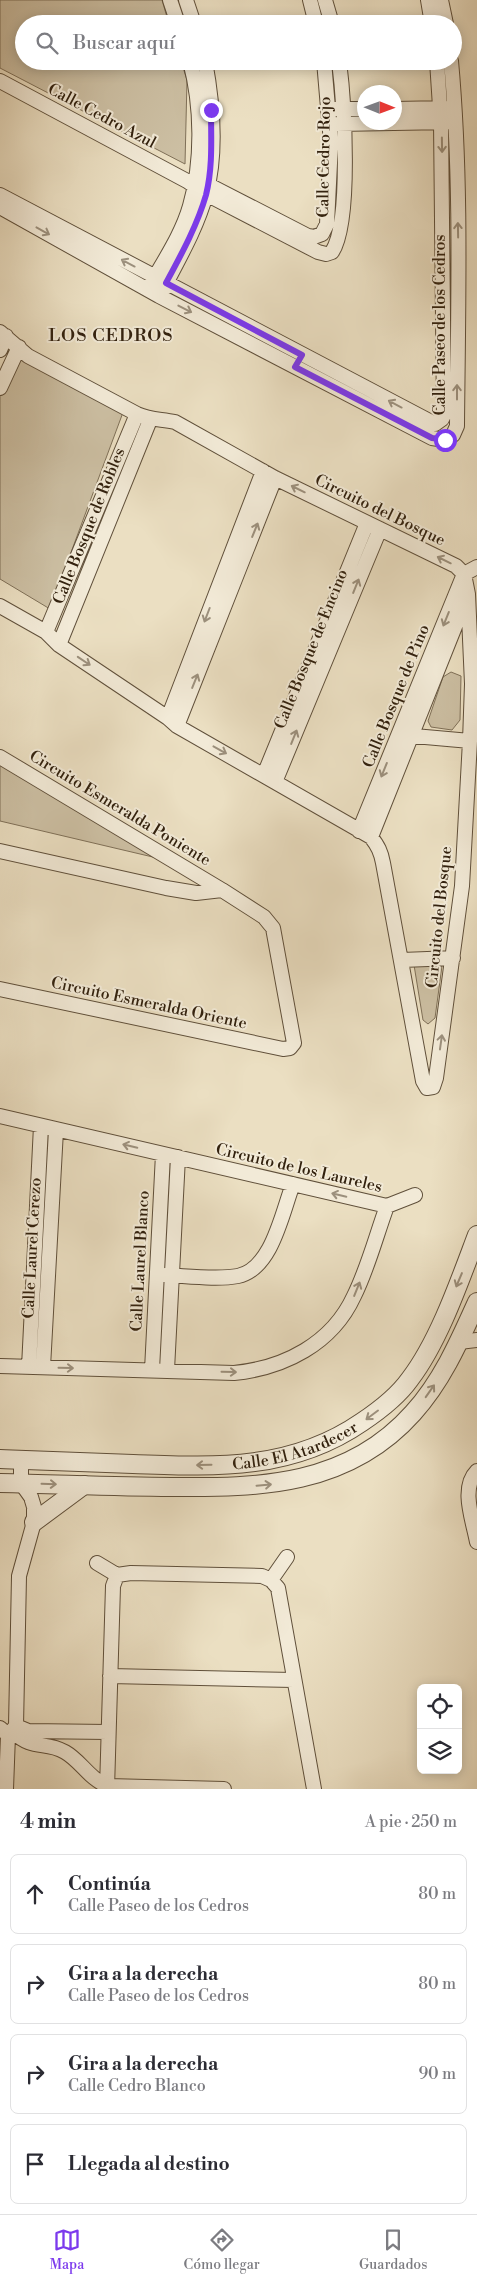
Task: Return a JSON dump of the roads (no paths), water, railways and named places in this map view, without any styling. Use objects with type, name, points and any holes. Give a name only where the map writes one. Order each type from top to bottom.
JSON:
[{"type":"street","points":[[170,0],[175,15]]},
{"type":"street","points":[[186,0],[191,15]]},
{"type":"street","points":[[310,0],[314,15]]},
{"type":"street","points":[[325,0],[329,15]]},
{"type":"street","points":[[428,0],[430,15]]},
{"type":"street","points":[[441,0],[444,15]]},
{"type":"street","points":[[193,70],[205,109]]},
{"type":"street","points":[[153,293],[190,234],[198,185],[211,164],[205,109],[205,70]]},
{"type":"street","name":"Calle Cedro Rojo","points":[[326,70],[338,124],[343,207],[339,236],[332,252]]},
{"type":"street","name":"Calle Cedro Rojo","points":[[336,109],[338,70]]},
{"type":"street","name":"Calle Paseo de los Cedros","points":[[0,195],[160,280],[432,438],[445,440],[453,435],[457,426],[458,254],[448,115],[439,70]]},
{"type":"street","name":"Calle Paseo de los Cedros","points":[[0,207],[153,293],[430,423],[439,423],[444,414],[443,252],[450,70]]},
{"type":"street","name":"Calle Cedro Azul","points":[[0,81],[198,185],[318,252],[326,254],[332,252]]},
{"type":"street","points":[[336,109],[357,109]]},
{"type":"street","points":[[402,110],[448,115]]},
{"type":"street","points":[[338,124],[448,115]]},
{"type":"street","name":"Calle Cedro Rojo","points":[[322,234],[327,224],[338,124]]},
{"type":"street","name":"Calle Cedro Azul","points":[[198,185],[308,236],[314,237],[322,234]]},
{"type":"street","points":[[322,234],[332,252]]},
{"type":"street","points":[[443,252],[458,254]]},
{"type":"street","points":[[0,350],[3,334]]},
{"type":"street","name":"Circuito del Bosque","points":[[0,606],[46,632],[59,645],[172,722],[365,834],[381,852],[423,1081],[430,1088],[433,1087],[436,1078],[462,886],[472,684],[468,594],[464,574],[456,566],[275,478],[175,422],[144,417],[28,356],[3,334]]},
{"type":"street","points":[[0,388],[19,347]]},
{"type":"street","name":"Calle Bosque de Robles","points":[[59,645],[102,520],[144,417]]},
{"type":"street","points":[[439,423],[449,438]]},
{"type":"street","points":[[222,595],[263,471]]},
{"type":"street","points":[[172,722],[222,595],[275,478]]},
{"type":"street","name":"Calle Bosque de Robles","points":[[46,632],[102,520]]},
{"type":"street","name":"Calle Bosque de Encino","points":[[270,778],[373,526]]},
{"type":"street","points":[[464,574],[477,567]]},
{"type":"street","name":"Calle Bosque de Pino","points":[[365,834],[405,735],[464,574]]},
{"type":"street","name":"Calle Bosque de Pino","points":[[405,735],[468,594]]},
{"type":"street","points":[[405,735],[470,741]]},
{"type":"street","name":"Circuito Esmeralda Poniente","points":[[0,756],[222,890],[264,917],[271,924],[294,1043],[290,1048]]},
{"type":"street","points":[[0,851],[166,888],[196,892],[222,890]]},
{"type":"street","points":[[402,960],[453,958]]},
{"type":"street","name":"Circuito Esmeralda Oriente","points":[[0,989],[283,1049],[290,1048]]},
{"type":"street","name":"Circuito de los Laureles","points":[[0,1116],[387,1206],[354,1297],[337,1322],[316,1344],[288,1360],[261,1370],[234,1373],[0,1366]]},
{"type":"street","name":"Calle Laurel Cerezo","points":[[28,1367],[41,1126]]},
{"type":"street","name":"Calle Laurel Cerezo","points":[[43,1367],[56,1130]]},
{"type":"street","name":"Calle Laurel Blanco","points":[[152,1370],[163,1154]]},
{"type":"street","name":"Calle Laurel Blanco","points":[[167,1370],[178,1157]]},
{"type":"street","points":[[157,1274],[236,1276],[254,1270],[269,1251],[293,1184]]},
{"type":"street","points":[[387,1206],[415,1195]]},
{"type":"street","name":"Calle El Atardecer","points":[[0,1459],[186,1466],[264,1462],[314,1449],[350,1431],[391,1400],[410,1380],[437,1331],[477,1235]]},
{"type":"street","points":[[35,1246],[49,1246]]},
{"type":"street","name":"Calle El Atardecer","points":[[0,1483],[238,1487],[276,1484],[324,1472],[346,1463],[370,1449],[411,1415],[436,1383],[459,1342],[477,1302]]},
{"type":"street","points":[[437,1331],[459,1342],[477,1340]]},
{"type":"street","points":[[6,1789],[19,1576],[34,1522],[32,1502],[21,1483],[21,1460]]},
{"type":"street","points":[[477,1471],[471,1477],[468,1486],[477,1542]]},
{"type":"street","points":[[34,1522],[84,1485]]},
{"type":"street","points":[[271,1580],[287,1557]]},
{"type":"street","points":[[97,1563],[117,1575],[131,1573],[262,1576],[271,1580],[278,1588],[314,1789]]},
{"type":"street","points":[[108,1787],[110,1676],[114,1586],[117,1575]]},
{"type":"street","points":[[110,1676],[294,1680]]},
{"type":"street","points":[[9,1730],[108,1732]]},
{"type":"street","points":[[9,1730],[22,1741],[35,1746],[56,1748],[66,1752],[94,1779],[108,1787],[224,1789]]},
{"type":"district","name":"LOS CEDROS","points":[[111,335]]}]
